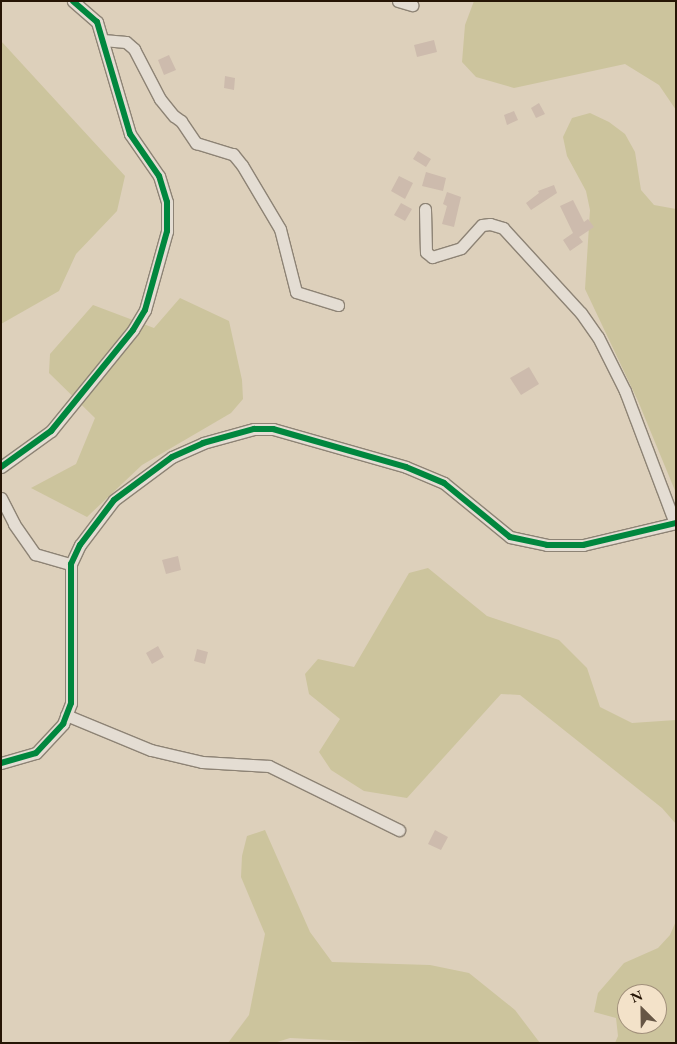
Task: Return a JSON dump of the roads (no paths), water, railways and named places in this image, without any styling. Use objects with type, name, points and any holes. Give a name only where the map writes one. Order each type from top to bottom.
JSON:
[{"type":"street","points":[[1,467],[51,431],[134,330],[145,310],[165,239],[167,202],[159,176],[130,134],[97,22],[73,1]]},
{"type":"street","points":[[398,1],[412,5]]},
{"type":"street","points":[[103,40],[126,42],[134,49],[166,107],[181,120],[196,143],[233,154],[242,165],[280,229],[296,292],[338,305]]},
{"type":"street","points":[[1,763],[36,753],[51,740],[71,703],[72,564],[95,522],[114,500],[145,476],[172,457],[204,443],[254,429],[281,431],[406,467],[444,483],[510,537],[547,545],[583,545],[675,523],[625,391],[598,337],[581,313],[503,228],[490,224],[482,226],[461,248],[432,257],[426,252],[426,209]]},
{"type":"street","points":[[1,498],[14,524],[35,554],[72,564]]},
{"type":"street","points":[[66,715],[151,750],[202,762],[269,766],[399,830]]}]
